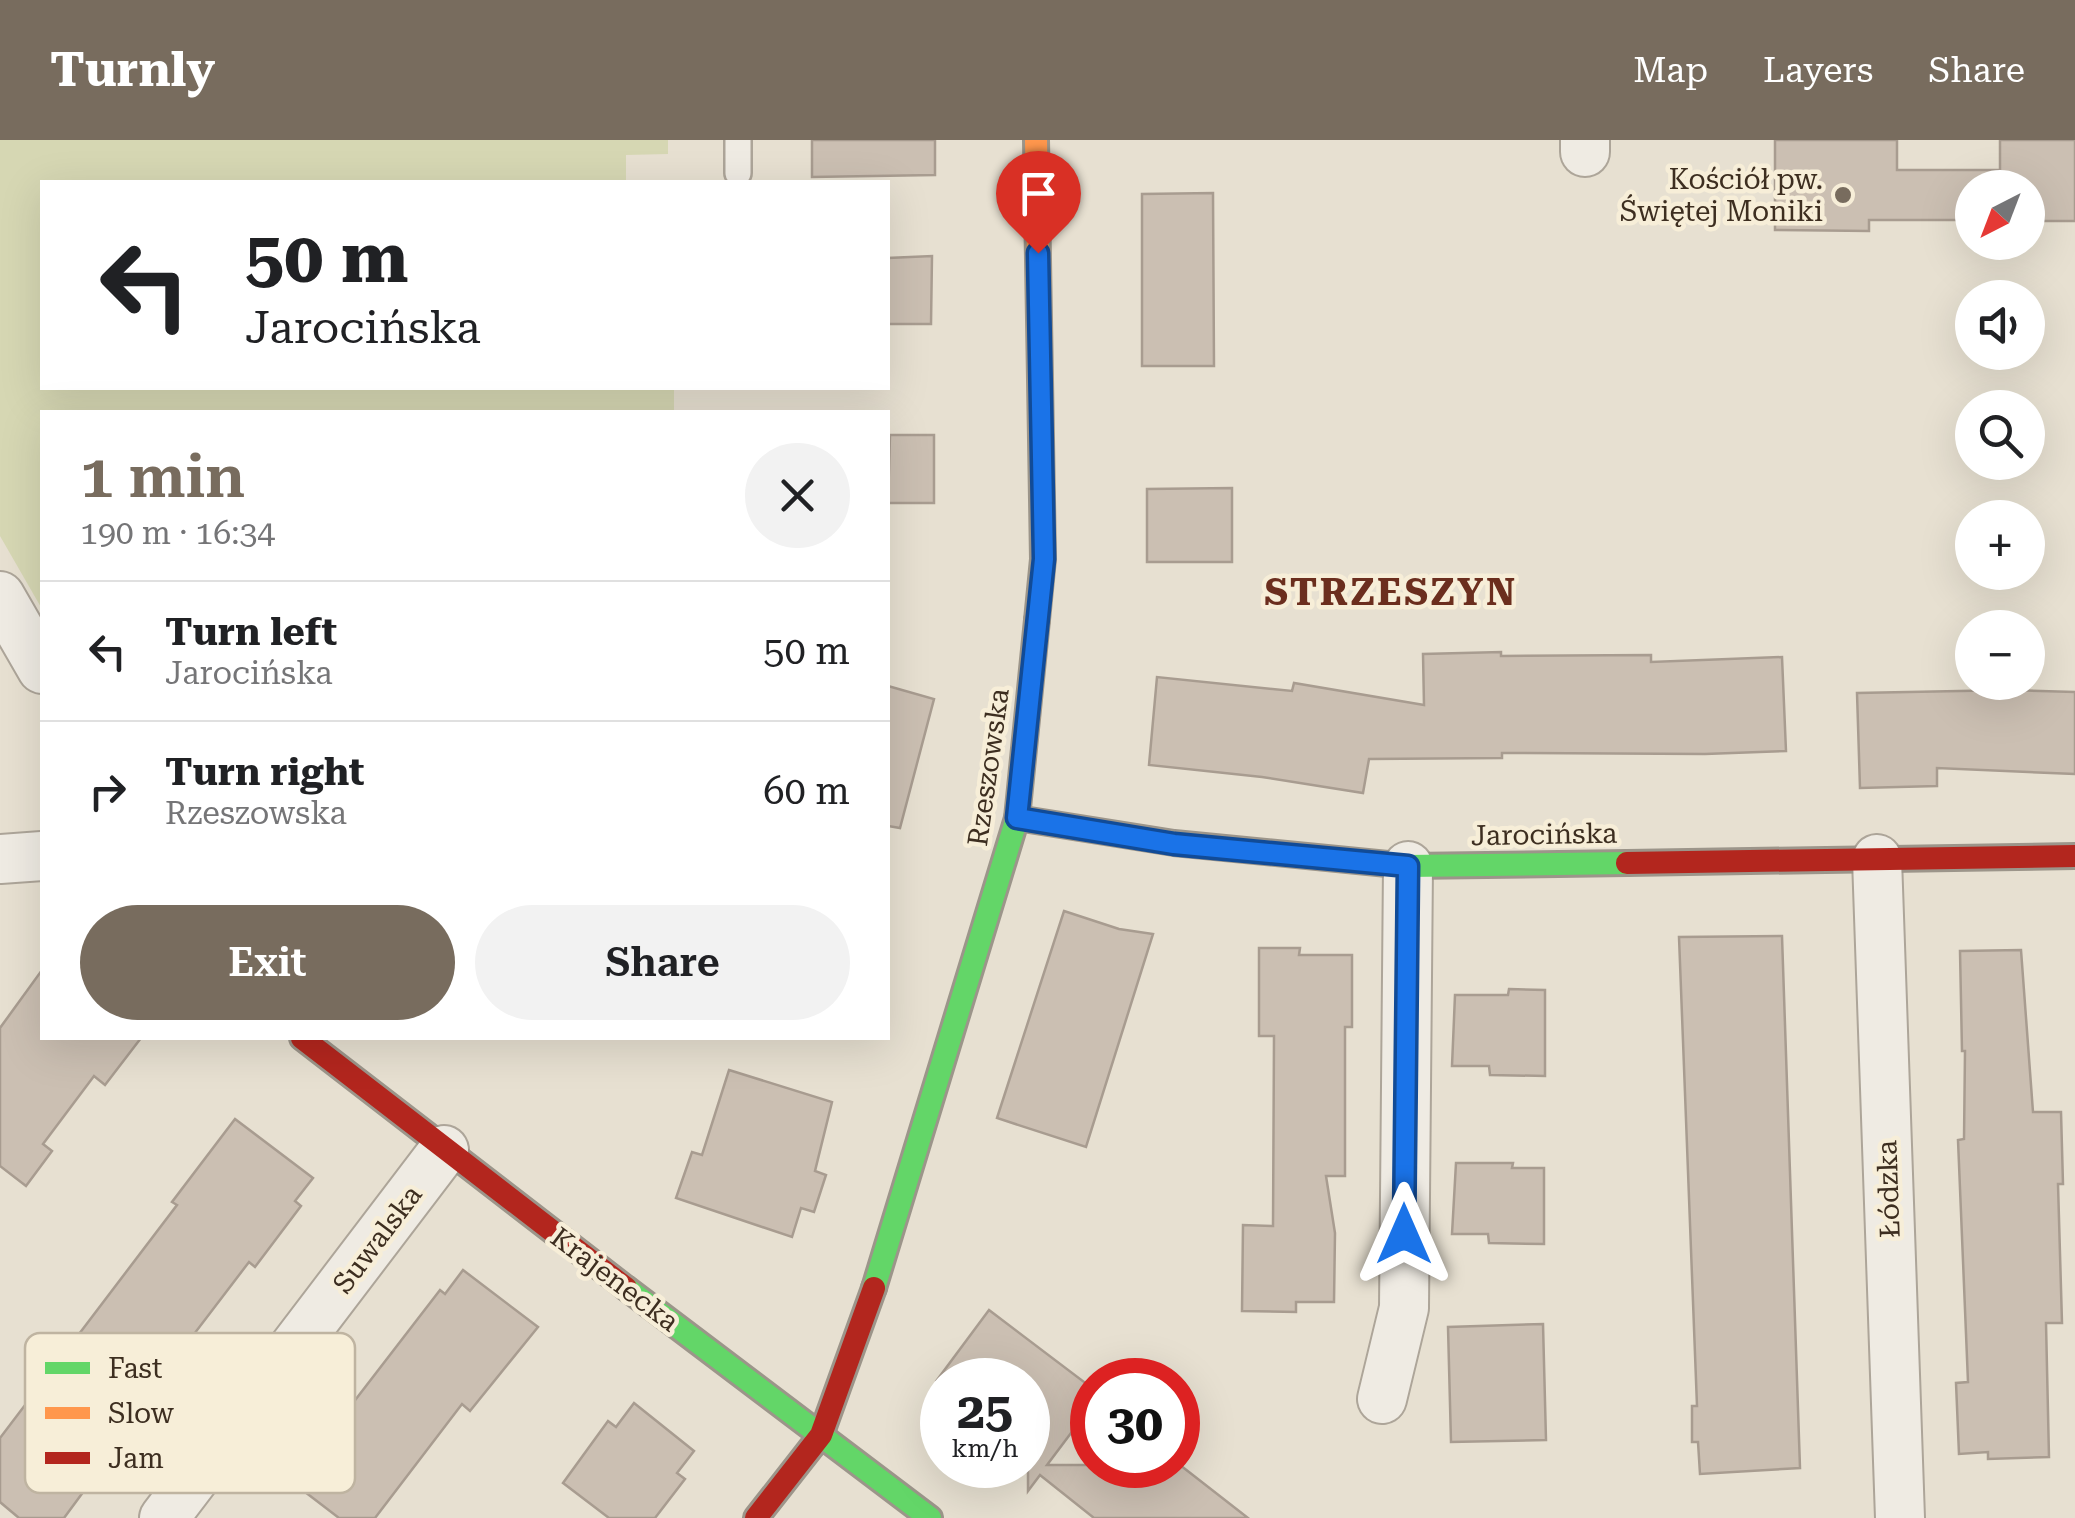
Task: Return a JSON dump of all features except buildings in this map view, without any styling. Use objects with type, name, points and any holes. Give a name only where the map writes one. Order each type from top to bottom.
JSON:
[{"type":"street","name":"Rzeszowska","points":[[756,1518],[821,1436],[874,1288],[1017,818],[1044,559],[1036,140]]},
{"type":"street","points":[[0,596],[40,666]]},
{"type":"street","name":"Jarocińska","points":[[1017,818],[1174,844],[1408,866],[2075,856]]},
{"type":"street","name":"Łódzka","points":[[1877,859],[1900,1518]]},
{"type":"street","points":[[1382,1399],[1404,1308],[1408,866]]},
{"type":"street","name":"Krajenecka","points":[[305,1040],[930,1518]]},
{"type":"street","name":"Suwalska","points":[[305,1333],[444,1150]]},
{"type":"street","name":"Suwalska","points":[[164,1518],[183,1493]]},
{"type":"lane","points":[[738,140],[738,174]]},
{"type":"green space","points":[[0,140],[668,140],[668,154],[626,155],[626,180],[40,180],[40,390],[674,390],[674,410],[40,410],[40,606],[0,536]]},
{"type":"traffic: fast","points":[[874,1288],[1017,818],[1037,620]]},
{"type":"traffic: fast","points":[[1017,818],[1174,843],[1408,866],[1627,863]]},
{"type":"traffic: fast","points":[[626,1288],[930,1518]]},
{"type":"traffic: slow","points":[[1036,140],[1043,559],[1037,620]]},
{"type":"traffic: jam","points":[[1627,863],[2075,856]]},
{"type":"traffic: jam","points":[[305,1040],[626,1288]]},
{"type":"traffic: jam","points":[[756,1518],[821,1435],[874,1288]]},
{"type":"place","name":"Kościół pw. Świętej Moniki","points":[[1843,195]]},
{"type":"district","name":"STRZESZYN","points":[[1391,592]]},
{"type":"route","points":[[1038,253],[1044,559],[1017,818],[1174,844],[1408,866],[1404,1234]]}]
